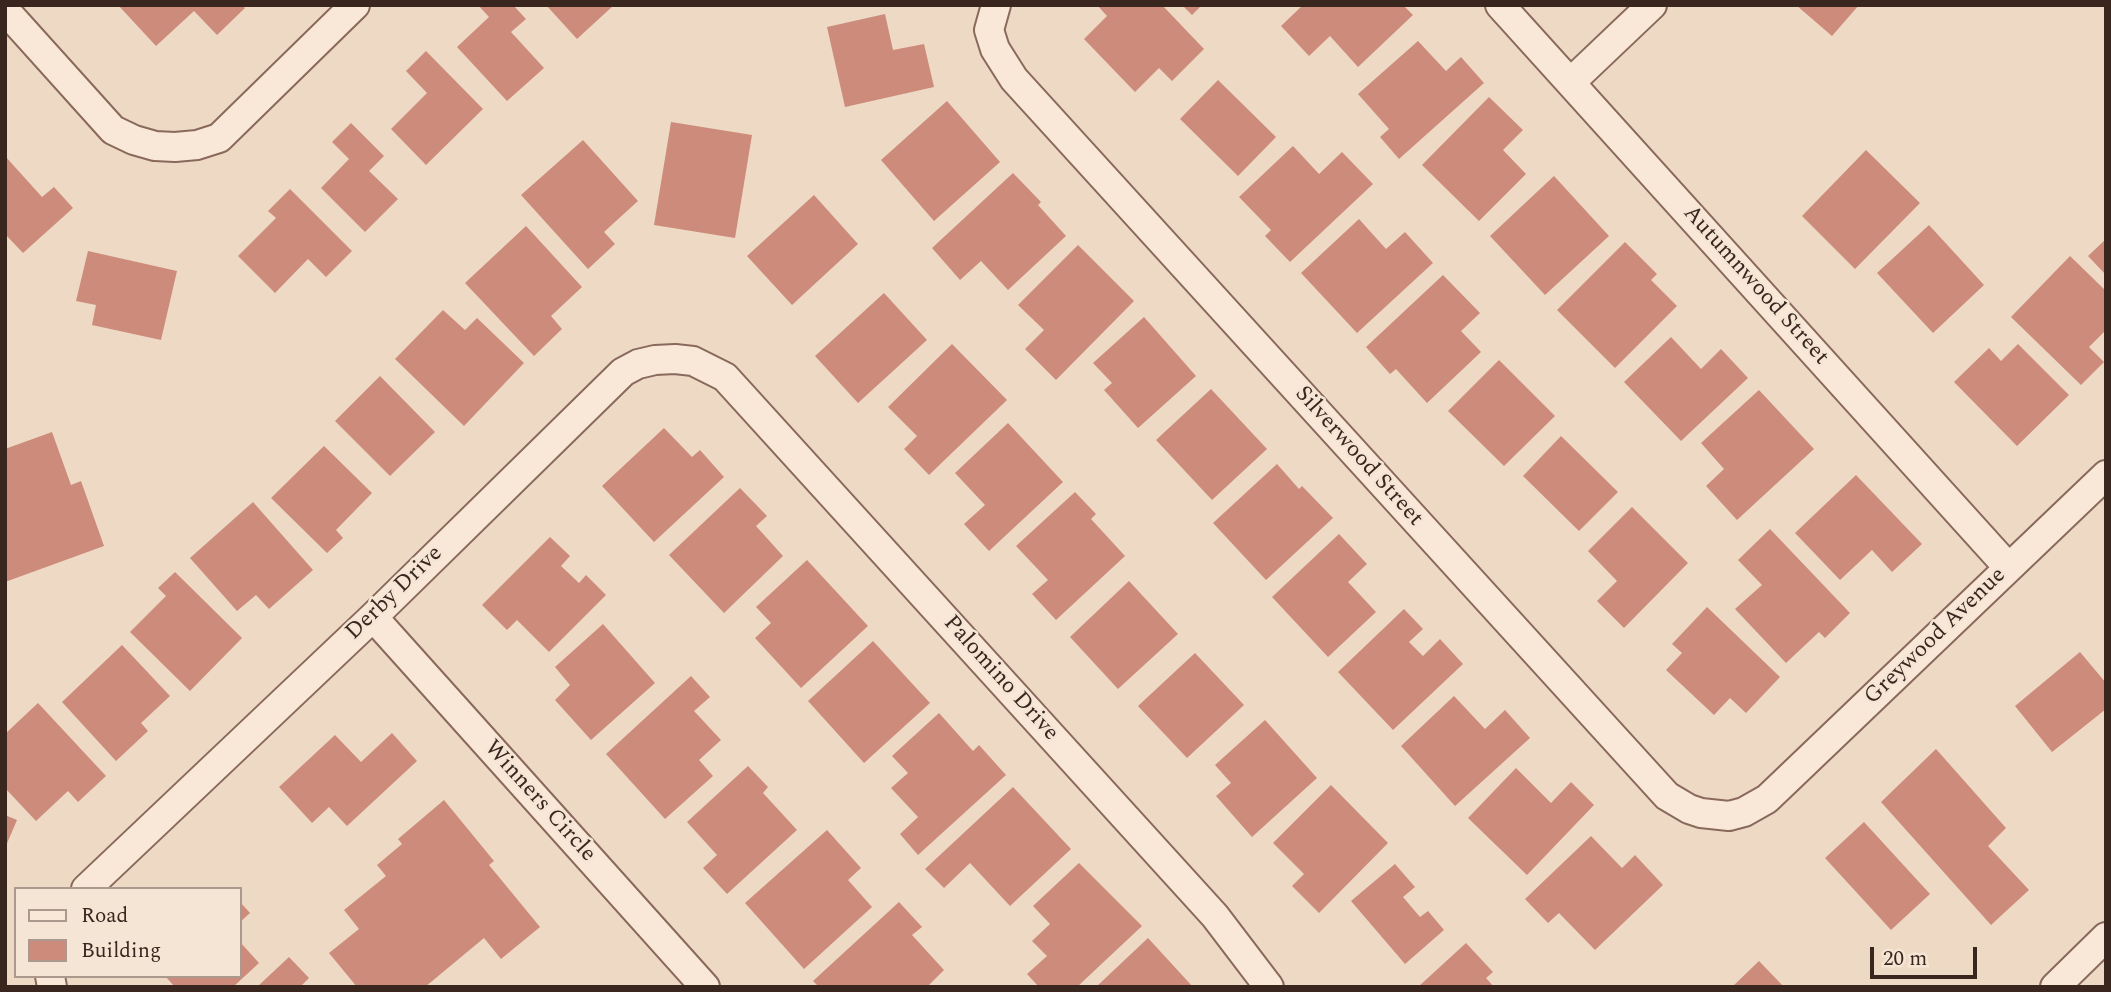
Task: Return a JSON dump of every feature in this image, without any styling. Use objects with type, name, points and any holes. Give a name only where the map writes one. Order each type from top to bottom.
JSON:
[{"type":"street","points":[[5,10],[113,130],[134,140],[165,146],[197,145],[219,138],[355,5]]},
{"type":"street","name":"Autumnwood Street","points":[[1500,5],[2008,567]]},
{"type":"street","points":[[1571,82],[1652,5]]},
{"type":"street","name":"Silverwood Street","points":[[993,17],[995,49],[1014,79],[1667,796],[1701,813],[1729,816],[1744,812],[1767,799]]},
{"type":"street","name":"Derby Drive","points":[[88,887],[373,617],[623,372],[638,364],[675,359],[693,361],[725,377]]},
{"type":"street","name":"Palomino Drive","points":[[725,377],[1215,916],[1269,987]]},
{"type":"street","name":"Greywood Avenue","points":[[1767,799],[2106,475]]},
{"type":"street","name":"Winners Circle","points":[[373,617],[705,987]]},
{"type":"street","points":[[2055,987],[2106,937]]},
{"type":"building","points":[[118,5],[242,5],[245,8],[217,35],[194,11],[156,46]]},
{"type":"building","points":[[478,5],[513,5],[526,19],[511,32],[544,68],[507,101],[457,47],[489,17]]},
{"type":"building","points":[[546,5],[614,5],[577,39]]},
{"type":"building","points":[[1097,5],[1162,5],[1204,49],[1172,81],[1159,68],[1135,92],[1084,39],[1107,16]]},
{"type":"building","points":[[1182,5],[1202,5],[1192,15]]},
{"type":"building","points":[[1303,5],[1403,5],[1413,15],[1358,67],[1330,36],[1309,56],[1281,26]]},
{"type":"building","points":[[1796,5],[1859,5],[1832,36]]},
{"type":"building","points":[[885,14],[893,50],[924,44],[934,87],[845,107],[827,27]]},
{"type":"building","points":[[1418,41],[1446,71],[1461,57],[1484,83],[1399,159],[1380,137],[1389,129],[1358,94]]},
{"type":"building","points":[[426,51],[483,109],[426,165],[391,129],[427,93],[406,71]]},
{"type":"building","points":[[1218,80],[1276,137],[1238,176],[1180,119]]},
{"type":"building","points":[[1489,97],[1523,130],[1503,150],[1526,174],[1479,221],[1422,165]]},
{"type":"building","points":[[947,101],[1000,162],[934,221],[881,160]]},
{"type":"building","points":[[671,122],[752,135],[735,238],[654,225]]},
{"type":"building","points":[[351,123],[384,156],[369,171],[398,199],[365,232],[321,188],[349,159],[332,142]]},
{"type":"building","points":[[583,140],[638,201],[604,232],[615,244],[588,269],[521,195]]},
{"type":"building","points":[[1293,146],[1319,174],[1342,152],[1373,184],[1290,262],[1265,236],[1271,230],[1239,197]]},
{"type":"building","points":[[1866,150],[1920,203],[1855,269],[1802,216]]},
{"type":"building","points":[[5,156],[42,197],[54,187],[73,208],[23,253],[5,234]]},
{"type":"building","points":[[1013,173],[1041,202],[1038,205],[1066,236],[1008,290],[981,261],[960,280],[932,248]]},
{"type":"building","points":[[1554,176],[1609,236],[1545,295],[1490,236]]},
{"type":"building","points":[[290,189],[352,251],[326,277],[308,259],[275,293],[238,256],[276,218],[268,211]]},
{"type":"building","points":[[814,195],[858,244],[792,305],[747,256]]},
{"type":"building","points":[[1359,219],[1386,249],[1405,232],[1433,263],[1357,333],[1301,273]]},
{"type":"building","points":[[1929,225],[1984,285],[1933,333],[1877,273]]},
{"type":"building","points":[[526,226],[582,287],[551,316],[562,329],[534,356],[465,283]]},
{"type":"building","points":[[2106,239],[2106,275],[2088,256]]},
{"type":"building","points":[[1625,242],[1657,274],[1651,280],[1677,306],[1615,368],[1557,310]]},
{"type":"building","points":[[1078,245],[1134,301],[1056,380],[1025,349],[1044,330],[1018,305]]},
{"type":"building","points":[[88,251],[177,271],[161,340],[92,325],[96,305],[76,301]]},
{"type":"building","points":[[2070,256],[2106,291],[2106,330],[2089,347],[2104,362],[2081,385],[2011,317]]},
{"type":"building","points":[[1443,275],[1480,313],[1461,331],[1481,352],[1427,403],[1396,369],[1390,374],[1366,347]]},
{"type":"building","points":[[884,293],[927,340],[858,403],[815,356]]},
{"type":"building","points":[[443,310],[465,330],[477,318],[524,363],[464,426],[395,359]]},
{"type":"building","points":[[1144,317],[1196,376],[1138,428],[1104,390],[1112,383],[1093,363]]},
{"type":"building","points":[[1671,337],[1701,369],[1721,349],[1748,378],[1681,441],[1624,382]]},
{"type":"building","points":[[952,344],[1007,400],[929,475],[904,449],[917,436],[888,407]]},
{"type":"building","points":[[2018,344],[2069,395],[2017,446],[1954,382],[1989,348],[2001,361]]},
{"type":"building","points":[[1499,360],[1555,416],[1504,466],[1448,411]]},
{"type":"building","points":[[380,376],[435,432],[390,476],[335,421]]},
{"type":"building","points":[[1211,389],[1267,449],[1212,500],[1156,440]]},
{"type":"building","points":[[1759,390],[1814,449],[1737,520],[1706,486],[1724,469],[1701,443]]},
{"type":"building","points":[[1008,423],[1063,482],[989,551],[964,524],[985,505],[955,473]]},
{"type":"building","points":[[664,428],[692,457],[700,450],[724,477],[654,542],[602,486]]},
{"type":"building","points":[[52,432],[71,485],[81,481],[104,546],[5,582],[5,449]]},
{"type":"building","points":[[1561,436],[1618,492],[1579,531],[1523,476]]},
{"type":"building","points":[[324,446],[372,493],[336,530],[343,538],[327,553],[271,498]]},
{"type":"building","points":[[1277,464],[1299,489],[1302,486],[1333,518],[1266,580],[1213,523]]},
{"type":"building","points":[[1856,475],[1922,544],[1892,572],[1872,550],[1840,580],[1795,533]]},
{"type":"building","points":[[740,488],[767,516],[756,526],[783,556],[724,613],[669,555]]},
{"type":"building","points":[[1075,492],[1096,514],[1091,519],[1125,556],[1056,620],[1032,594],[1048,580],[1016,546]]},
{"type":"building","points":[[253,502],[313,570],[269,609],[256,595],[237,611],[190,558]]},
{"type":"building","points":[[1632,507],[1688,563],[1624,628],[1597,601],[1617,581],[1588,551]]},
{"type":"building","points":[[1770,529],[1850,613],[1825,638],[1819,632],[1786,663],[1735,609],[1762,585],[1738,560]]},
{"type":"building","points":[[1339,534],[1367,564],[1348,582],[1376,612],[1328,657],[1272,597]]},
{"type":"building","points":[[550,537],[570,556],[561,566],[579,583],[586,575],[606,595],[549,652],[517,620],[507,630],[482,605]]},
{"type":"building","points":[[807,560],[868,626],[801,688],[755,638],[771,623],[756,607]]},
{"type":"building","points":[[175,572],[242,638],[190,691],[130,632],[166,596],[158,588]]},
{"type":"building","points":[[1129,581],[1178,634],[1118,689],[1070,637]]},
{"type":"building","points":[[1707,607],[1780,677],[1746,713],[1730,698],[1714,715],[1666,670],[1682,653],[1672,644]]},
{"type":"building","points":[[1404,609],[1423,629],[1409,642],[1423,656],[1440,639],[1463,664],[1393,730],[1338,672]]},
{"type":"building","points":[[603,624],[655,683],[591,740],[555,700],[570,685],[555,667]]},
{"type":"building","points":[[873,641],[930,703],[864,763],[808,701]]},
{"type":"building","points":[[122,645],[170,696],[141,723],[148,731],[116,761],[62,702]]},
{"type":"building","points":[[2080,652],[2106,683],[2106,709],[2052,752],[2015,706]]},
{"type":"building","points":[[1195,653],[1244,705],[1187,758],[1138,706]]},
{"type":"building","points":[[691,676],[710,697],[694,711],[721,740],[699,760],[713,776],[665,819],[606,754]]},
{"type":"building","points":[[1454,696],[1485,729],[1505,710],[1530,738],[1455,806],[1401,746]]},
{"type":"building","points":[[38,703],[106,776],[78,802],[68,791],[36,821],[5,788],[5,734]]},
{"type":"building","points":[[939,713],[973,751],[979,745],[1006,775],[918,855],[900,834],[918,817],[891,788],[908,773],[892,756]]},
{"type":"building","points":[[1265,720],[1317,778],[1252,837],[1216,796],[1231,783],[1215,765]]},
{"type":"building","points":[[392,733],[417,761],[347,826],[329,807],[312,823],[279,787],[335,735],[361,762]]},
{"type":"building","points":[[1936,749],[2006,828],[1988,846],[2029,890],[1991,925],[1881,802]]},
{"type":"building","points":[[748,766],[768,787],[763,793],[797,830],[727,894],[703,868],[717,855],[687,822]]},
{"type":"building","points":[[1516,768],[1551,803],[1571,782],[1594,805],[1527,875],[1468,818]]},
{"type":"building","points":[[1331,785],[1388,843],[1319,913],[1292,886],[1304,874],[1273,843]]},
{"type":"building","points":[[1013,787],[1071,849],[1010,906],[970,863],[944,888],[925,869]]},
{"type":"building","points":[[444,800],[494,861],[489,865],[540,927],[501,959],[484,938],[425,987],[357,987],[329,953],[359,929],[344,910],[386,876],[377,865],[402,844],[398,839]]},
{"type":"building","points":[[5,815],[17,820],[5,848]]},
{"type":"building","points":[[1864,822],[1930,894],[1891,930],[1825,858]]},
{"type":"building","points":[[827,830],[861,868],[848,880],[872,907],[804,969],[745,903]]},
{"type":"building","points":[[1591,836],[1622,868],[1635,855],[1663,885],[1595,950],[1559,913],[1548,923],[1525,899]]},
{"type":"building","points":[[1079,863],[1142,926],[1077,987],[1039,987],[1027,974],[1047,956],[1032,941],[1050,924],[1033,906]]},
{"type":"building","points":[[1395,864],[1415,887],[1403,897],[1420,917],[1428,911],[1444,930],[1405,964],[1351,901]]},
{"type":"building","points":[[899,902],[922,927],[912,935],[944,970],[927,987],[819,987],[813,981]]},
{"type":"building","points":[[242,904],[250,913],[242,920]]},
{"type":"building","points":[[1148,938],[1193,987],[1096,987]]},
{"type":"building","points":[[1466,943],[1493,972],[1486,978],[1494,987],[1418,987]]},
{"type":"building","points":[[242,944],[259,963],[233,987],[175,987],[167,978],[242,978]]},
{"type":"building","points":[[289,957],[309,978],[300,987],[257,987]]},
{"type":"building","points":[[1759,961],[1784,987],[1732,987]]}]
